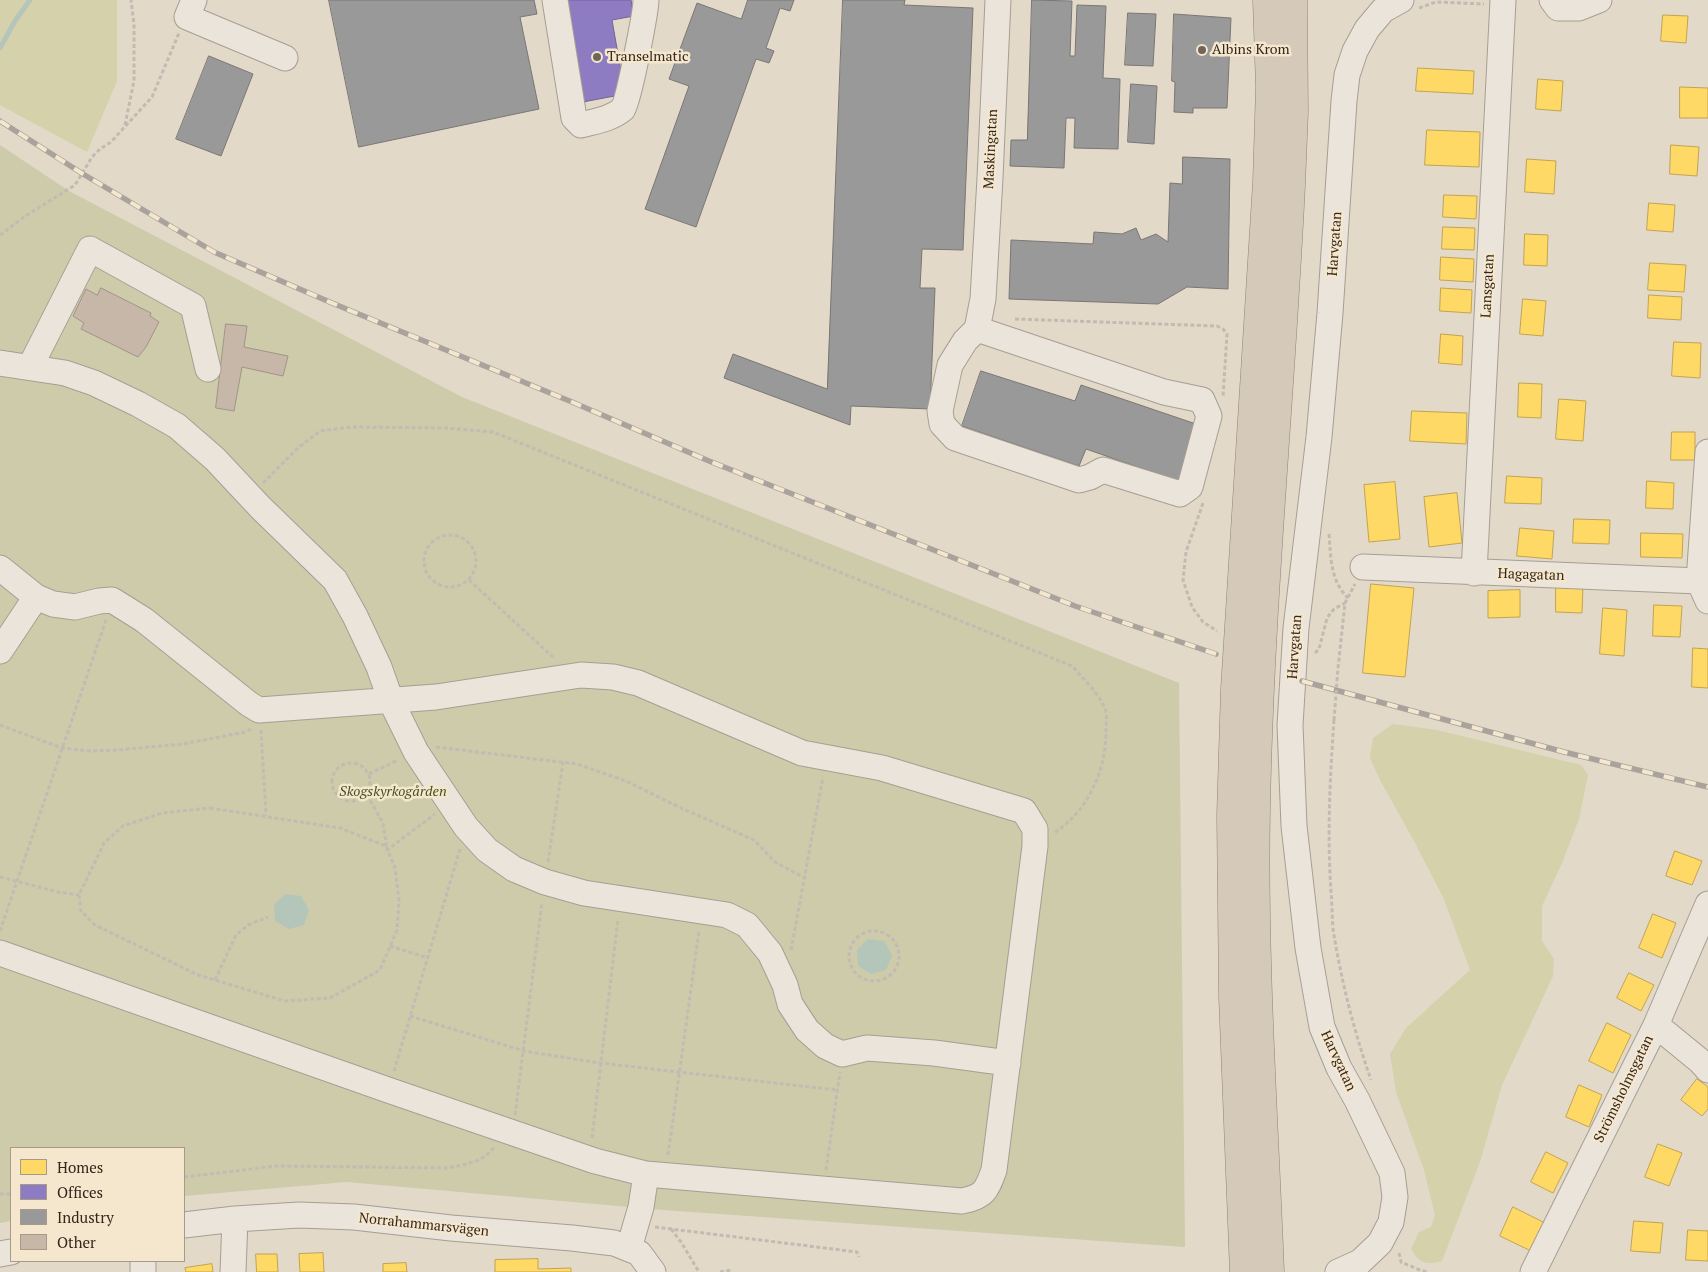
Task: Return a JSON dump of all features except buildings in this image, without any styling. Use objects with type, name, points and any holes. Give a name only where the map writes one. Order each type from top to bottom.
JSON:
[{"type":"highway","points":[[1244,1272],[1233,997],[1231,815],[1234,689],[1267,182],[1270,87],[1267,0]]},
{"type":"highway","points":[[1270,1272],[1256,904],[1256,809],[1260,691],[1291,186],[1294,112],[1293,0]]},
{"type":"street","points":[[555,0],[574,118],[581,125],[610,118],[625,107],[632,84],[646,0]]},
{"type":"street","name":"Maskingatan","points":[[977,329],[983,298],[998,0]]},
{"type":"street","points":[[1552,0],[1558,8],[1579,8],[1599,0]]},
{"type":"street","name":"Lansgatan","points":[[1474,573],[1503,2]]},
{"type":"street","name":"Harvgatan","points":[[1338,1272],[1360,1262],[1380,1243],[1391,1222],[1395,1197],[1392,1173],[1322,1027],[1308,948],[1294,826],[1290,725],[1296,628],[1330,313],[1347,75],[1354,51],[1367,29],[1383,10],[1409,4]]},
{"type":"street","points":[[191,8],[285,58]]},
{"type":"street","points":[[30,367],[90,249],[193,306],[208,369]]},
{"type":"street","points":[[977,329],[1164,392],[1202,400],[1209,416],[1190,488],[1180,494],[1103,470],[1079,480],[956,438],[942,424],[940,411],[950,365],[965,341],[977,329]]},
{"type":"street","points":[[0,364],[65,373],[94,383],[138,404],[177,426],[204,448],[335,580],[355,616],[379,667],[391,700],[416,752],[466,827],[488,850],[514,869],[545,882],[584,893],[727,915],[746,926],[770,953],[785,985],[790,1004],[807,1030],[825,1046],[842,1054],[868,1048],[934,1053],[1008,1063]]},
{"type":"street","points":[[1704,591],[1708,452]]},
{"type":"street","points":[[0,568],[36,597],[53,604],[75,607],[112,600],[144,620],[259,710],[436,697],[581,675],[613,677],[638,683],[802,753],[882,768],[1024,811],[1035,829],[1035,846],[994,1170],[989,1185],[977,1198],[962,1201],[656,1175],[590,1159],[0,954]]},
{"type":"street","name":"Hagagatan","points":[[1363,568],[1474,573],[1704,591]]},
{"type":"street","points":[[0,651],[36,597]]},
{"type":"street","name":"Strömsholmsgatan","points":[[1533,1272],[1656,1025],[1708,904]]},
{"type":"street","points":[[1656,1025],[1700,1061],[1708,1070]]},
{"type":"street","points":[[629,1248],[641,1208],[656,1175]]},
{"type":"street","name":"Norrahammarsvägen","points":[[185,1225],[235,1219],[299,1215],[354,1217],[614,1243],[639,1253],[653,1272]]},
{"type":"street","points":[[233,1272],[235,1219]]},
{"type":"street","points":[[0,1263],[3,1272]]},
{"type":"path","points":[[124,126],[134,81],[134,24],[131,0]]},
{"type":"path","points":[[1409,4],[1503,2]]},
{"type":"path","points":[[0,235],[24,217],[75,185],[92,157],[111,142],[152,97],[191,8]]},
{"type":"path","points":[[251,497],[299,447],[320,431],[352,427],[445,428],[493,432],[1072,666],[1094,690],[1106,711],[1106,738],[1101,771],[1088,798],[1067,825],[1035,846]]},
{"type":"path","points":[[1329,533],[1335,581],[1348,598]]},
{"type":"path","points":[[452,534],[466,540],[475,552],[476,567],[469,580],[455,588],[440,586],[428,577],[424,563],[425,555],[427,548],[438,537],[452,534]]},
{"type":"path","points":[[1363,568],[1345,603],[1329,785],[1328,851],[1333,928],[1359,1044],[1372,1082]]},
{"type":"path","points":[[469,580],[573,676]]},
{"type":"path","points":[[0,931],[112,600]]},
{"type":"path","points":[[1313,655],[1319,649],[1327,618],[1334,608],[1345,603]]},
{"type":"path","points":[[0,725],[62,748],[89,751],[183,744],[245,732],[260,724],[266,815]]},
{"type":"path","points":[[369,774],[416,752],[432,747],[577,764],[626,781],[754,840],[775,862],[803,877]]},
{"type":"path","points":[[785,985],[826,758]]},
{"type":"path","points":[[185,1177],[276,1166],[448,1168],[474,1162],[488,1155],[508,1131],[524,1051],[562,762]]},
{"type":"path","points":[[346,763],[358,763],[369,774],[371,783],[367,795],[357,802],[344,801],[335,793],[331,782],[336,770],[346,763]]},
{"type":"path","points":[[367,795],[383,823],[387,850]]},
{"type":"path","points":[[387,850],[449,804]]},
{"type":"path","points":[[210,808],[266,815],[340,828],[386,846],[387,850],[395,868],[399,901],[398,930],[380,970],[330,998],[285,1001],[198,975],[95,925],[81,911],[79,895],[104,843],[123,826],[162,813],[210,808]]},
{"type":"path","points":[[388,1090],[466,827]]},
{"type":"path","points":[[0,877],[58,892],[79,895]]},
{"type":"path","points":[[590,1159],[620,898]]},
{"type":"path","points":[[656,1175],[680,1071],[702,911]]},
{"type":"path","points":[[215,980],[236,935],[248,925],[268,916]]},
{"type":"path","points":[[869,931],[883,932],[889,936],[895,941],[900,954],[897,968],[887,979],[872,982],[859,977],[850,965],[849,951],[856,938],[869,931]]},
{"type":"path","points":[[390,946],[428,958]]},
{"type":"path","points":[[410,1016],[524,1051],[600,1063],[837,1090]]},
{"type":"path","points":[[823,1190],[842,1054]]},
{"type":"path","points":[[670,1229],[681,1242],[699,1272]]},
{"type":"path","points":[[1398,1250],[1401,1262],[1428,1272]]},
{"type":"path","points":[[720,1272],[731,1270]]},
{"type":"shaded area","points":[[0,0],[117,0],[117,81],[87,152],[0,105]]},
{"type":"shaded area","points":[[1393,724],[1437,730],[1581,765],[1588,775],[1579,819],[1562,863],[1542,906],[1542,941],[1554,959],[1553,976],[1502,1085],[1480,1162],[1442,1261],[1432,1263],[1424,1262],[1417,1258],[1411,1249],[1419,1232],[1431,1227],[1435,1215],[1424,1170],[1396,1092],[1390,1054],[1406,1028],[1470,970],[1444,899],[1370,758],[1373,738]]},
{"type":"shaded area","points":[[285,894],[301,896],[309,910],[304,925],[289,929],[275,921],[274,905]]},
{"type":"shaded area","points":[[868,939],[884,941],[892,955],[886,970],[871,974],[858,966],[857,950]]},
{"type":"green space","name":"Skogskyrkogården","points":[[0,145],[69,191],[462,397],[1179,683],[1185,1247],[663,1210],[347,1182],[185,1196],[185,1147],[10,1147],[10,1221],[0,1223]]},
{"type":"waterway","points":[[0,48],[15,21],[30,0]]},
{"type":"railway","points":[[0,121],[83,174],[214,252],[709,461],[1075,606],[1216,654]]},
{"type":"railway","points":[[1302,681],[1564,752],[1708,787]]},
{"type":"place","name":"Albins Krom","points":[[1202,50]]},
{"type":"place","name":"Transelmatic","points":[[597,57]]}]
